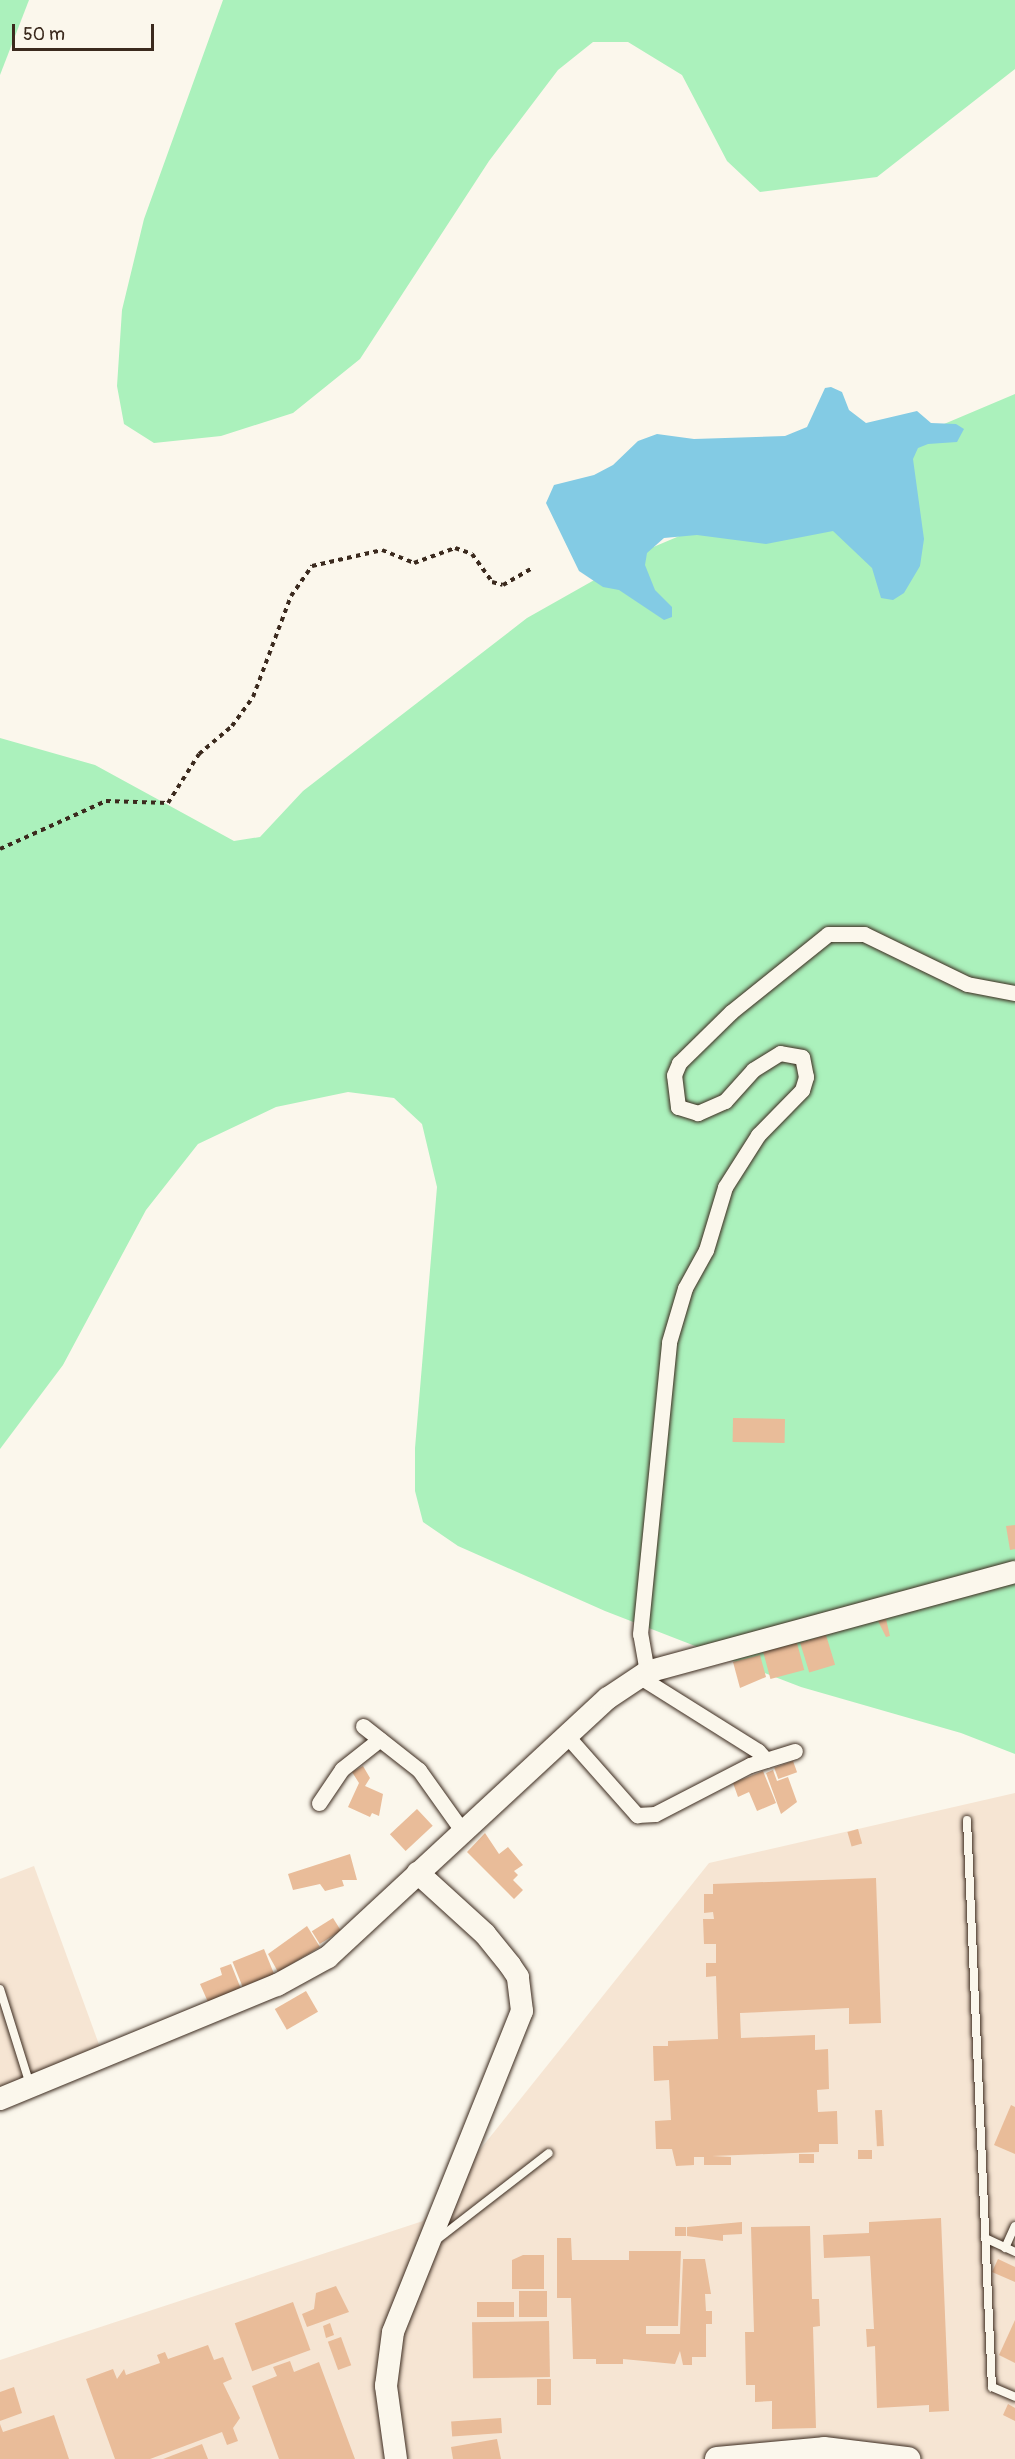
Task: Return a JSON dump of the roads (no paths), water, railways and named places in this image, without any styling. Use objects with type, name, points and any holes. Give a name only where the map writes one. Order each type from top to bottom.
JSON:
[{"type":"main road","points":[[726,2458],[824,2449],[908,2459]]},
{"type":"street","points":[[644,1674],[640,1634],[669,1342],[685,1288],[706,1250],[725,1186],[758,1135],[802,1090],[806,1077],[802,1058],[780,1053],[753,1070],[725,1101],[698,1113],[678,1107],[675,1075],[679,1064],[731,1012],[828,934],[864,934],[967,984],[1015,993]]},
{"type":"street","points":[[0,2099],[277,1985],[360,1932],[418,1873],[608,1698],[644,1674],[1015,1572]]},
{"type":"street","points":[[644,1674],[758,1751],[766,1760]]},
{"type":"street","points":[[363,1726],[419,1770],[463,1832]]},
{"type":"street","points":[[567,1736],[637,1815],[655,1814],[766,1760],[795,1751]]},
{"type":"street","points":[[319,1803],[342,1769],[380,1739]]},
{"type":"street","points":[[396,2459],[386,2386],[393,2332],[496,2086],[522,2011],[518,1977],[510,1965],[485,1934],[418,1873]]},
{"type":"lane","points":[[967,1820],[992,2387],[1015,2397]]},
{"type":"lane","points":[[0,1989],[30,2086]]},
{"type":"lane","points":[[428,2244],[549,2152]]},
{"type":"lane","points":[[1005,2248],[1015,2226]]},
{"type":"lane","points":[[985,2238],[1015,2252]]},
{"type":"water","points":[[831,387],[842,392],[849,410],[866,423],[917,411],[931,423],[956,424],[964,429],[957,442],[928,444],[918,448],[913,459],[924,539],[920,566],[904,593],[893,600],[881,598],[872,568],[833,531],[766,544],[697,535],[664,538],[647,553],[645,565],[655,590],[672,607],[672,617],[664,620],[619,590],[603,587],[579,571],[546,503],[554,485],[594,475],[613,465],[638,441],[657,434],[694,439],[785,436],[807,427],[825,388]]}]
